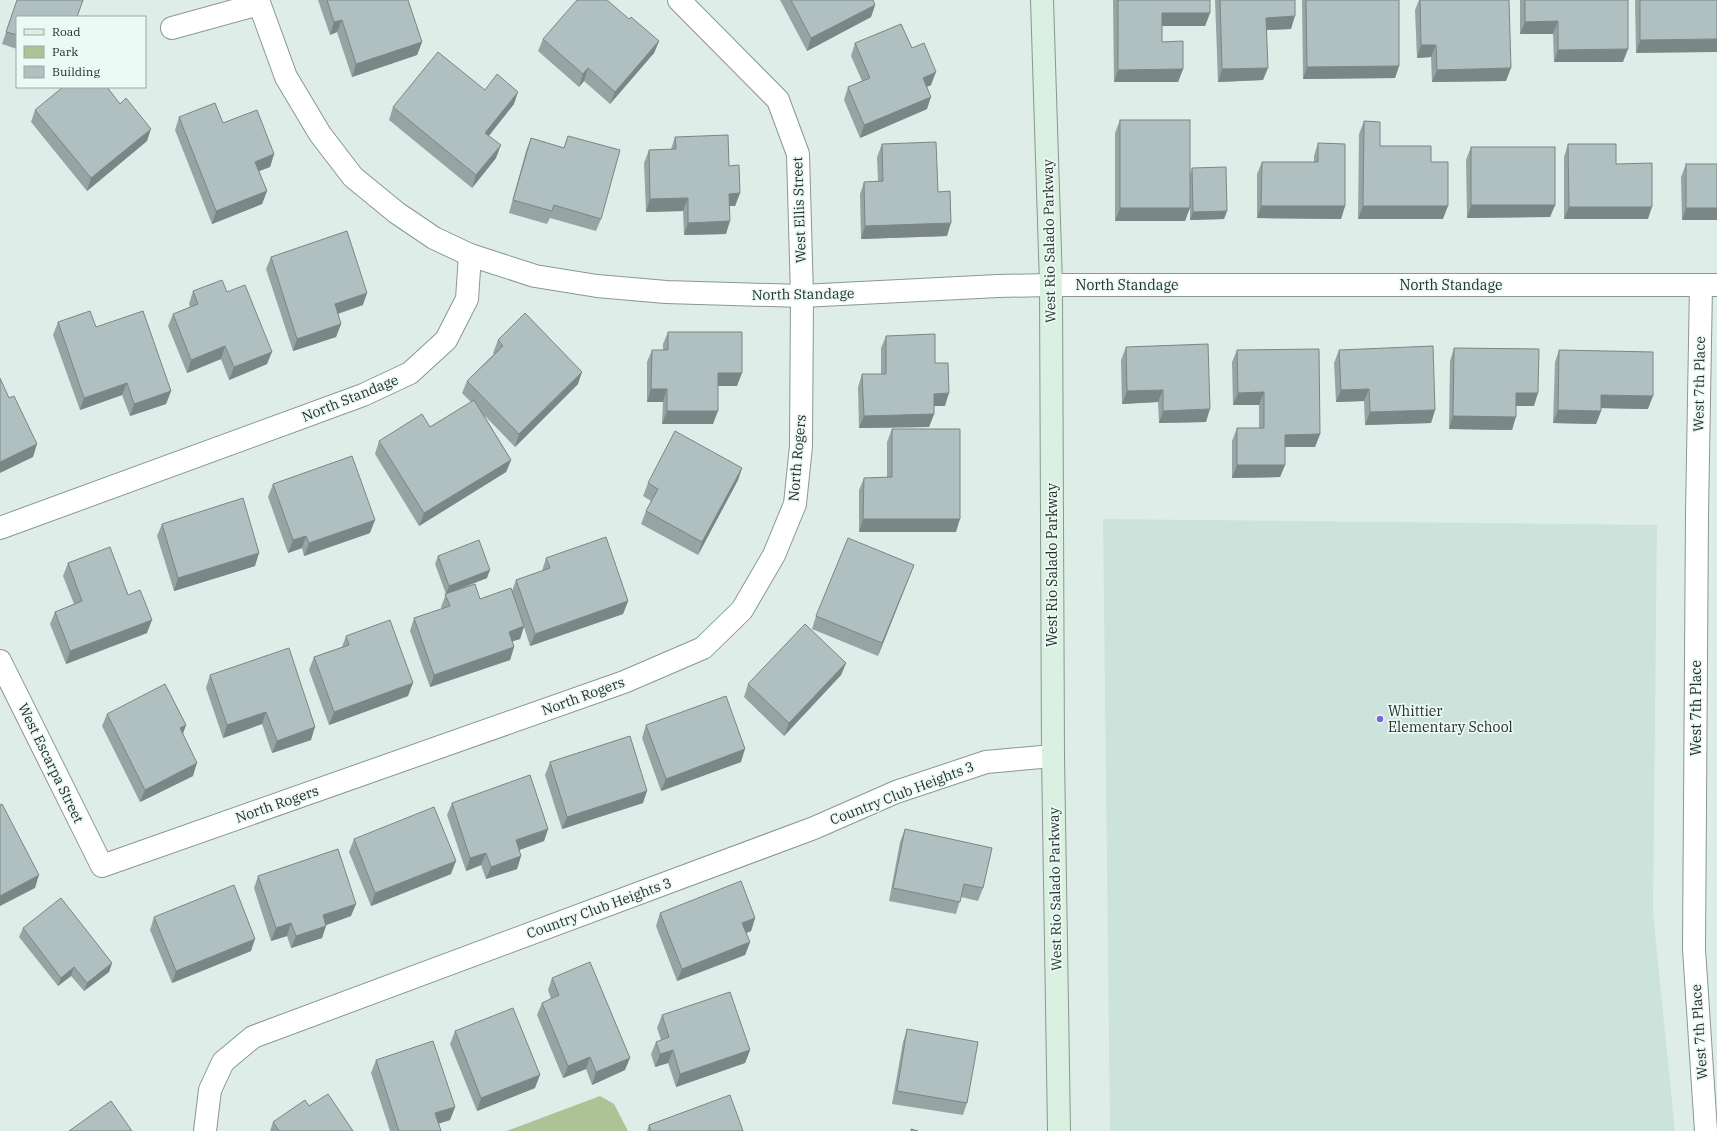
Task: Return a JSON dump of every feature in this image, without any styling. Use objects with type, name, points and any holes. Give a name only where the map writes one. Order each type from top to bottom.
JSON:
[{"type":"main road","name":"West Rio Salado Parkway","points":[[1042,0],[1051,285],[1053,756],[1059,1131]]},
{"type":"street","name":"West Ellis Street","points":[[679,0],[778,100],[798,154],[802,296]]},
{"type":"street","points":[[172,28],[259,2],[286,77],[320,134],[353,177],[398,213],[434,238],[470,255]]},
{"type":"street","name":"North Standage","points":[[0,528],[363,395],[410,373],[446,340],[460,313],[467,299],[470,255],[535,276],[597,286],[666,292],[802,296],[998,286],[1051,285],[1709,285]]},
{"type":"street","name":"West 7th Place","points":[[1706,1131],[1694,949],[1697,514],[1709,285]]},
{"type":"street","name":"North Rogers","points":[[102,866],[624,682],[703,648],[742,610],[774,555],[795,504],[801,446],[802,296]]},
{"type":"street","name":"West Escarpa Street","points":[[0,660],[102,866]]},
{"type":"street","name":"Country Club Heights 3","points":[[205,1131],[210,1090],[223,1062],[253,1037],[814,828],[904,790],[986,762],[1053,756]]},
{"type":"shaded area","name":"Whittier Elementary School","points":[[1103,519],[1657,525],[1653,913],[1675,1131],[1110,1131]]},
{"type":"green space","points":[[600,1096],[614,1104],[628,1131],[507,1131]]},
{"type":"building","points":[[17,0],[83,0],[77,16],[16,16],[16,35],[6,32]]},
{"type":"building","points":[[327,0],[408,0],[422,42],[356,64],[342,20],[334,22]]},
{"type":"building","points":[[577,0],[607,0],[629,19],[631,17],[659,41],[615,92],[588,68],[583,74],[543,39]]},
{"type":"building","points":[[791,0],[873,0],[875,5],[811,38]]},
{"type":"building","points":[[1118,0],[1210,0],[1210,13],[1162,13],[1162,42],[1183,41],[1183,69],[1118,70]]},
{"type":"building","points":[[1220,0],[1295,0],[1295,16],[1266,18],[1268,68],[1222,69]]},
{"type":"building","points":[[1306,0],[1399,0],[1399,66],[1307,67]]},
{"type":"building","points":[[1420,0],[1509,0],[1511,68],[1437,70],[1436,45],[1421,45]]},
{"type":"building","points":[[1525,0],[1628,0],[1628,49],[1558,50],[1558,21],[1525,22]]},
{"type":"building","points":[[1640,0],[1717,0],[1717,39],[1640,40]]},
{"type":"building","points":[[901,24],[912,48],[924,43],[936,72],[923,78],[931,97],[864,125],[848,87],[870,78],[855,43]]},
{"type":"building","points":[[438,52],[485,90],[497,74],[518,92],[485,133],[501,145],[476,175],[393,107]]},
{"type":"building","points":[[62,88],[108,88],[120,104],[126,98],[151,129],[91,178],[35,110]]},
{"type":"building","points":[[215,103],[223,123],[257,110],[274,154],[255,162],[267,191],[216,211],[179,117]]},
{"type":"building","points":[[1120,120],[1190,120],[1190,208],[1120,208]]},
{"type":"building","points":[[1364,121],[1380,122],[1380,146],[1431,146],[1431,162],[1448,162],[1448,206],[1363,206]]},
{"type":"building","points":[[728,135],[729,166],[739,165],[740,193],[729,194],[730,221],[688,223],[688,198],[650,199],[649,150],[676,149],[675,137]]},
{"type":"building","points":[[568,136],[620,150],[601,219],[554,205],[552,211],[513,200],[531,138],[564,148]]},
{"type":"building","points":[[936,142],[938,192],[950,191],[951,223],[865,226],[864,182],[883,181],[882,144]]},
{"type":"building","points":[[1318,143],[1345,144],[1345,206],[1261,206],[1262,162],[1318,162]]},
{"type":"building","points":[[1568,144],[1616,144],[1616,164],[1652,163],[1652,207],[1569,207]]},
{"type":"building","points":[[1471,147],[1555,147],[1555,205],[1471,205]]},
{"type":"building","points":[[1686,164],[1717,164],[1717,208],[1686,208]]},
{"type":"building","points":[[1226,167],[1227,211],[1193,212],[1192,168]]},
{"type":"building","points":[[347,231],[367,293],[335,304],[341,324],[297,339],[271,257]]},
{"type":"building","points":[[222,280],[227,292],[245,285],[272,352],[234,367],[225,346],[191,360],[173,314],[198,304],[193,291]]},
{"type":"building","points":[[90,311],[96,327],[143,311],[171,391],[134,404],[127,383],[84,398],[58,322]]},
{"type":"building","points":[[525,313],[582,372],[519,434],[467,381],[503,346],[498,340]]},
{"type":"building","points":[[668,332],[742,332],[742,373],[718,373],[718,411],[667,411],[667,389],[651,389],[652,350],[668,350]]},
{"type":"building","points":[[935,334],[935,363],[948,363],[949,393],[934,394],[934,414],[864,416],[862,374],[886,374],[886,336]]},
{"type":"building","points":[[1208,344],[1210,409],[1163,411],[1163,390],[1127,391],[1126,347]]},
{"type":"building","points":[[1433,346],[1435,410],[1370,412],[1369,389],[1341,390],[1339,350]]},
{"type":"building","points":[[1454,348],[1539,349],[1538,393],[1516,393],[1516,417],[1453,416]]},
{"type":"building","points":[[1319,349],[1320,434],[1285,435],[1285,465],[1237,465],[1237,428],[1264,428],[1264,392],[1238,393],[1237,350]]},
{"type":"building","points":[[1559,350],[1653,352],[1653,396],[1601,395],[1601,411],[1558,410]]},
{"type":"building","points":[[0,378],[9,398],[14,396],[37,444],[0,462]]},
{"type":"building","points":[[474,400],[511,460],[424,513],[379,441],[422,414],[430,427]]},
{"type":"building","points":[[892,429],[960,429],[960,519],[863,519],[864,478],[892,477]]},
{"type":"building","points":[[675,431],[742,468],[702,542],[646,511],[658,489],[648,483]]},
{"type":"building","points":[[352,456],[375,520],[309,543],[306,536],[293,540],[273,484]]},
{"type":"building","points":[[243,498],[259,553],[178,578],[162,524]]},
{"type":"building","points":[[606,537],[628,601],[535,634],[516,580],[550,568],[546,558]]},
{"type":"building","points":[[848,538],[914,565],[882,643],[816,616]]},
{"type":"building","points":[[479,540],[490,570],[449,586],[438,556]]},
{"type":"building","points":[[110,547],[128,595],[140,590],[152,620],[70,651],[55,612],[82,601],[68,563]]},
{"type":"building","points":[[475,584],[480,599],[511,588],[524,626],[509,632],[514,647],[434,675],[414,618],[450,606],[445,594]]},
{"type":"building","points":[[390,620],[413,683],[334,712],[314,657],[349,645],[346,636]]},
{"type":"building","points":[[805,624],[846,663],[789,723],[748,684]]},
{"type":"building","points":[[289,648],[315,727],[277,741],[266,712],[227,725],[210,675]]},
{"type":"building","points":[[165,684],[186,725],[180,728],[197,763],[145,790],[107,714]]},
{"type":"building","points":[[726,696],[745,749],[666,779],[646,725]]},
{"type":"building","points":[[630,736],[647,791],[567,817],[550,762]]},
{"type":"building","points":[[530,775],[548,829],[516,840],[521,856],[491,867],[486,853],[470,858],[452,803]]},
{"type":"building","points":[[2,804],[39,875],[0,896],[0,805]]},
{"type":"building","points":[[434,807],[456,861],[375,893],[354,839]]},
{"type":"building","points":[[905,829],[992,848],[983,888],[964,884],[960,902],[893,888]]},
{"type":"building","points":[[338,849],[356,904],[323,915],[326,926],[296,936],[291,923],[276,928],[258,876]]},
{"type":"building","points":[[741,881],[755,918],[742,923],[750,942],[682,969],[660,913]]},
{"type":"building","points":[[234,885],[255,939],[176,971],[154,917]]},
{"type":"building","points":[[61,898],[112,963],[87,983],[74,967],[61,978],[23,928]]},
{"type":"building","points":[[590,962],[630,1058],[596,1072],[590,1057],[568,1066],[542,1003],[559,995],[552,978]]},
{"type":"building","points":[[730,992],[750,1050],[680,1074],[673,1050],[660,1054],[656,1042],[669,1037],[662,1015]]},
{"type":"building","points":[[513,1008],[540,1075],[481,1098],[455,1031]]},
{"type":"building","points":[[907,1029],[978,1042],[967,1103],[897,1091]]},
{"type":"building","points":[[433,1041],[455,1107],[435,1113],[441,1131],[399,1131],[376,1060]]},
{"type":"building","points":[[328,1094],[353,1131],[279,1131],[273,1122],[305,1100],[309,1106]]},
{"type":"building","points":[[730,1095],[743,1131],[651,1131],[649,1125]]},
{"type":"building","points":[[111,1101],[132,1131],[69,1131]]},
{"type":"place","name":"Whittier Elementary School","points":[[1380,719]]}]
